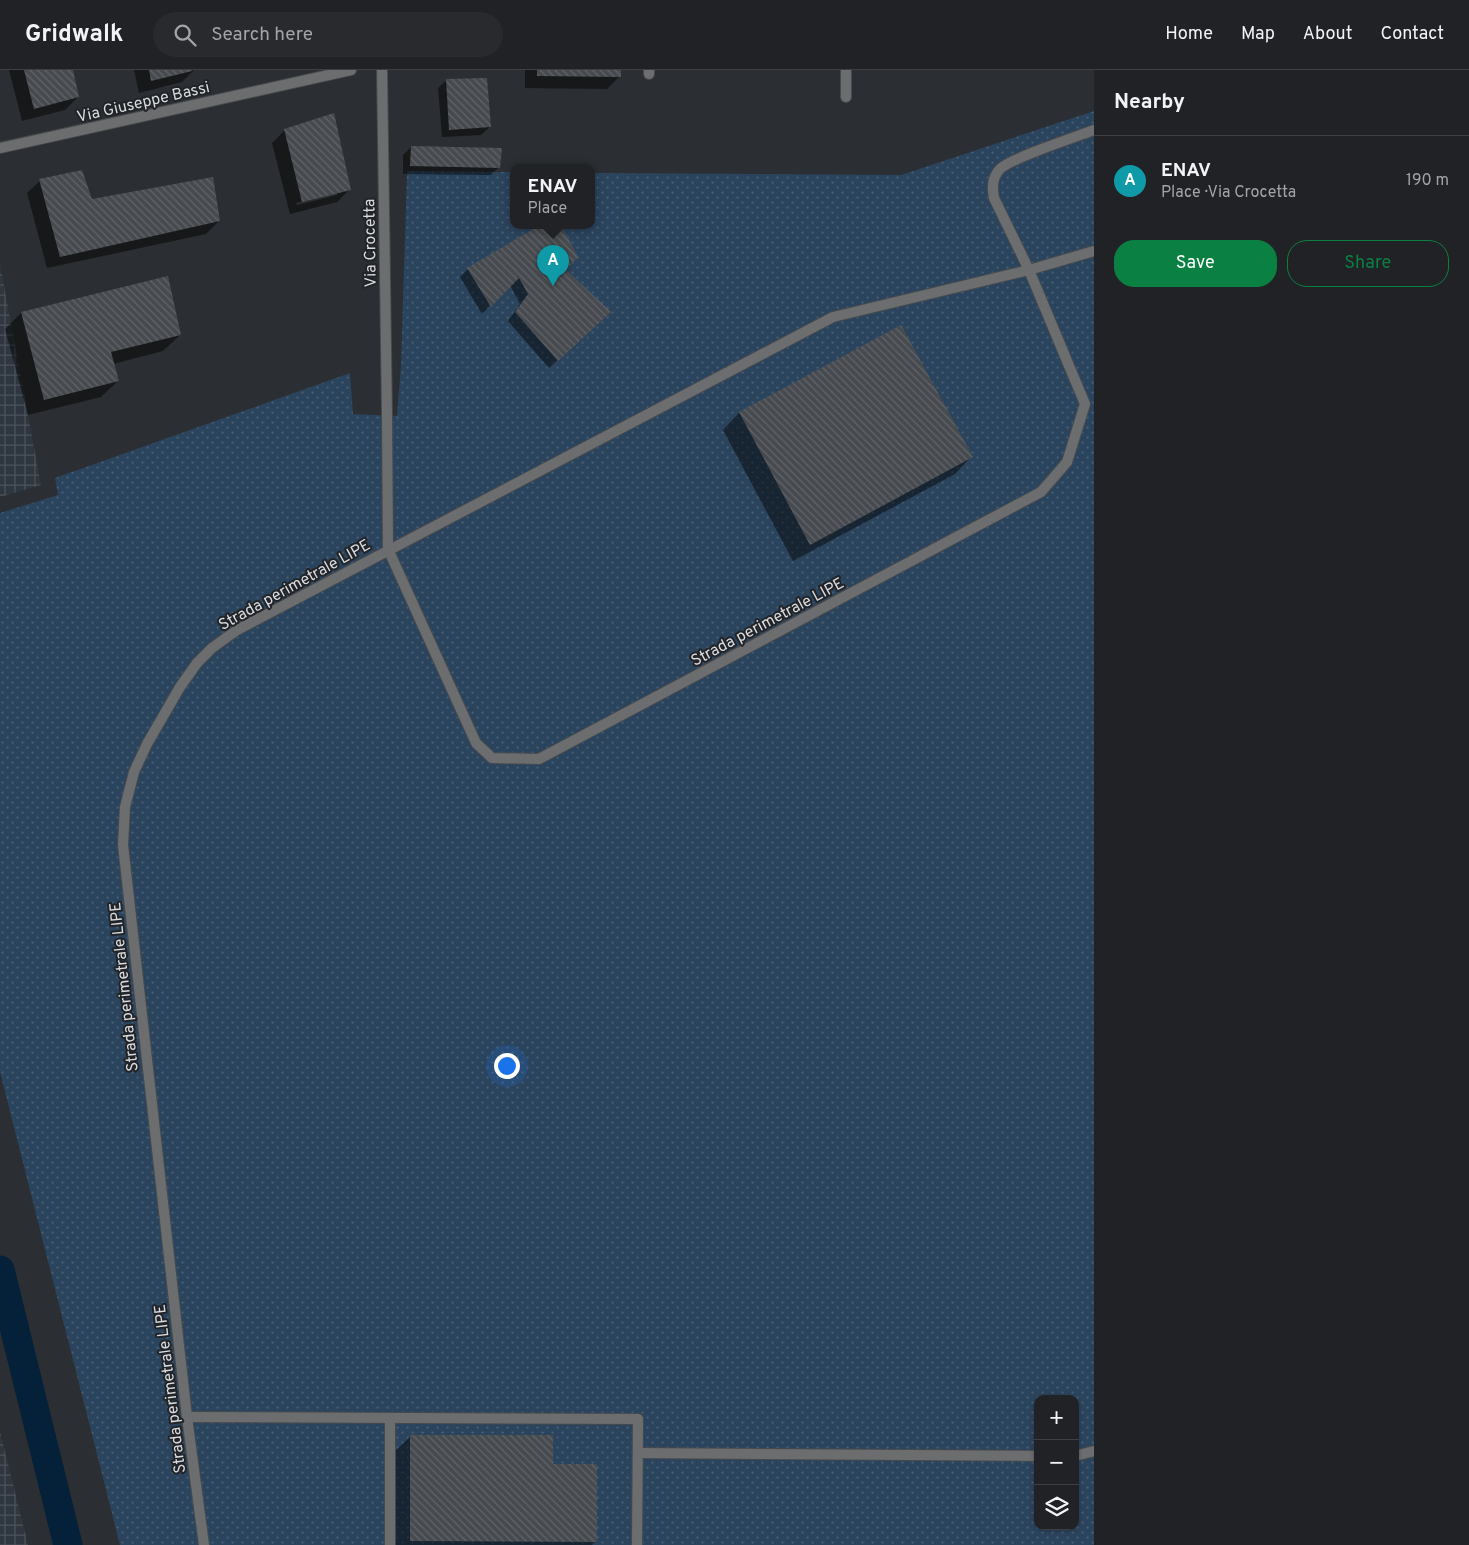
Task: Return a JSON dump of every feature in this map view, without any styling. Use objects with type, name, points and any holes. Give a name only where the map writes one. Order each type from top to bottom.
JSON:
[{"type":"street","name":"Via Giuseppe Bassi","points":[[0,148],[351,70]]},
{"type":"street","name":"Via Crocetta","points":[[382,70],[387,416]]},
{"type":"street","points":[[846,70],[846,97]]},
{"type":"street","name":"Strada perimetrale LIPE","points":[[387,416],[388,549],[476,743],[492,758],[539,759],[1041,492],[1067,462],[1085,404],[1028,270],[994,198],[992,186],[994,177],[1002,167],[1094,130]]},
{"type":"street","points":[[388,549],[833,317],[1028,270],[1094,251]]},
{"type":"street","name":"Strada perimetrale LIPE","points":[[204,1545],[187,1417],[127,884],[123,845],[125,807],[134,772],[147,744],[180,687],[197,663],[212,648],[237,630],[388,549]]},
{"type":"street","points":[[187,1417],[638,1419],[637,1545]]},
{"type":"street","points":[[390,1418],[390,1545]]},
{"type":"street","points":[[1079,1455],[1094,1451]]},
{"type":"street","points":[[638,1453],[1034,1456]]},
{"type":"shaded area","points":[[1094,111],[1094,1545],[120,1545],[0,1072],[0,513],[58,495],[55,478],[350,373],[353,414],[397,416],[401,366],[407,171],[510,172],[510,229],[595,229],[595,173],[901,175]]},
{"type":"shaded area","points":[[0,264],[41,485],[0,497]]},
{"type":"shaded area","points":[[0,1431],[28,1545],[0,1545]]},
{"type":"building","points":[[24,70],[73,70],[79,97],[34,109]]},
{"type":"building","points":[[149,70],[192,70],[192,71],[151,81]]},
{"type":"building","points":[[537,70],[621,70],[621,77],[537,76]]},
{"type":"building","points":[[487,78],[491,127],[449,130],[446,79]]},
{"type":"building","points":[[334,113],[351,190],[302,202],[284,129]]},
{"type":"building","points":[[411,146],[502,148],[500,168],[410,166]]},
{"type":"building","points":[[82,170],[92,199],[213,177],[220,221],[60,257],[39,179]]},
{"type":"building","points":[[533,229],[563,229],[578,257],[566,270],[611,312],[558,361],[515,312],[528,294],[519,278],[491,307],[467,268]]},
{"type":"building","points":[[168,276],[181,335],[111,352],[119,381],[44,400],[21,312]]},
{"type":"building","points":[[901,325],[973,457],[810,545],[739,412]]},
{"type":"building","points":[[410,1435],[553,1435],[553,1464],[597,1464],[597,1542],[410,1541]]},
{"type":"waterway","points":[[0,1270],[68,1545]]},
{"type":"place","name":"ENAV","points":[[553,286]]}]
